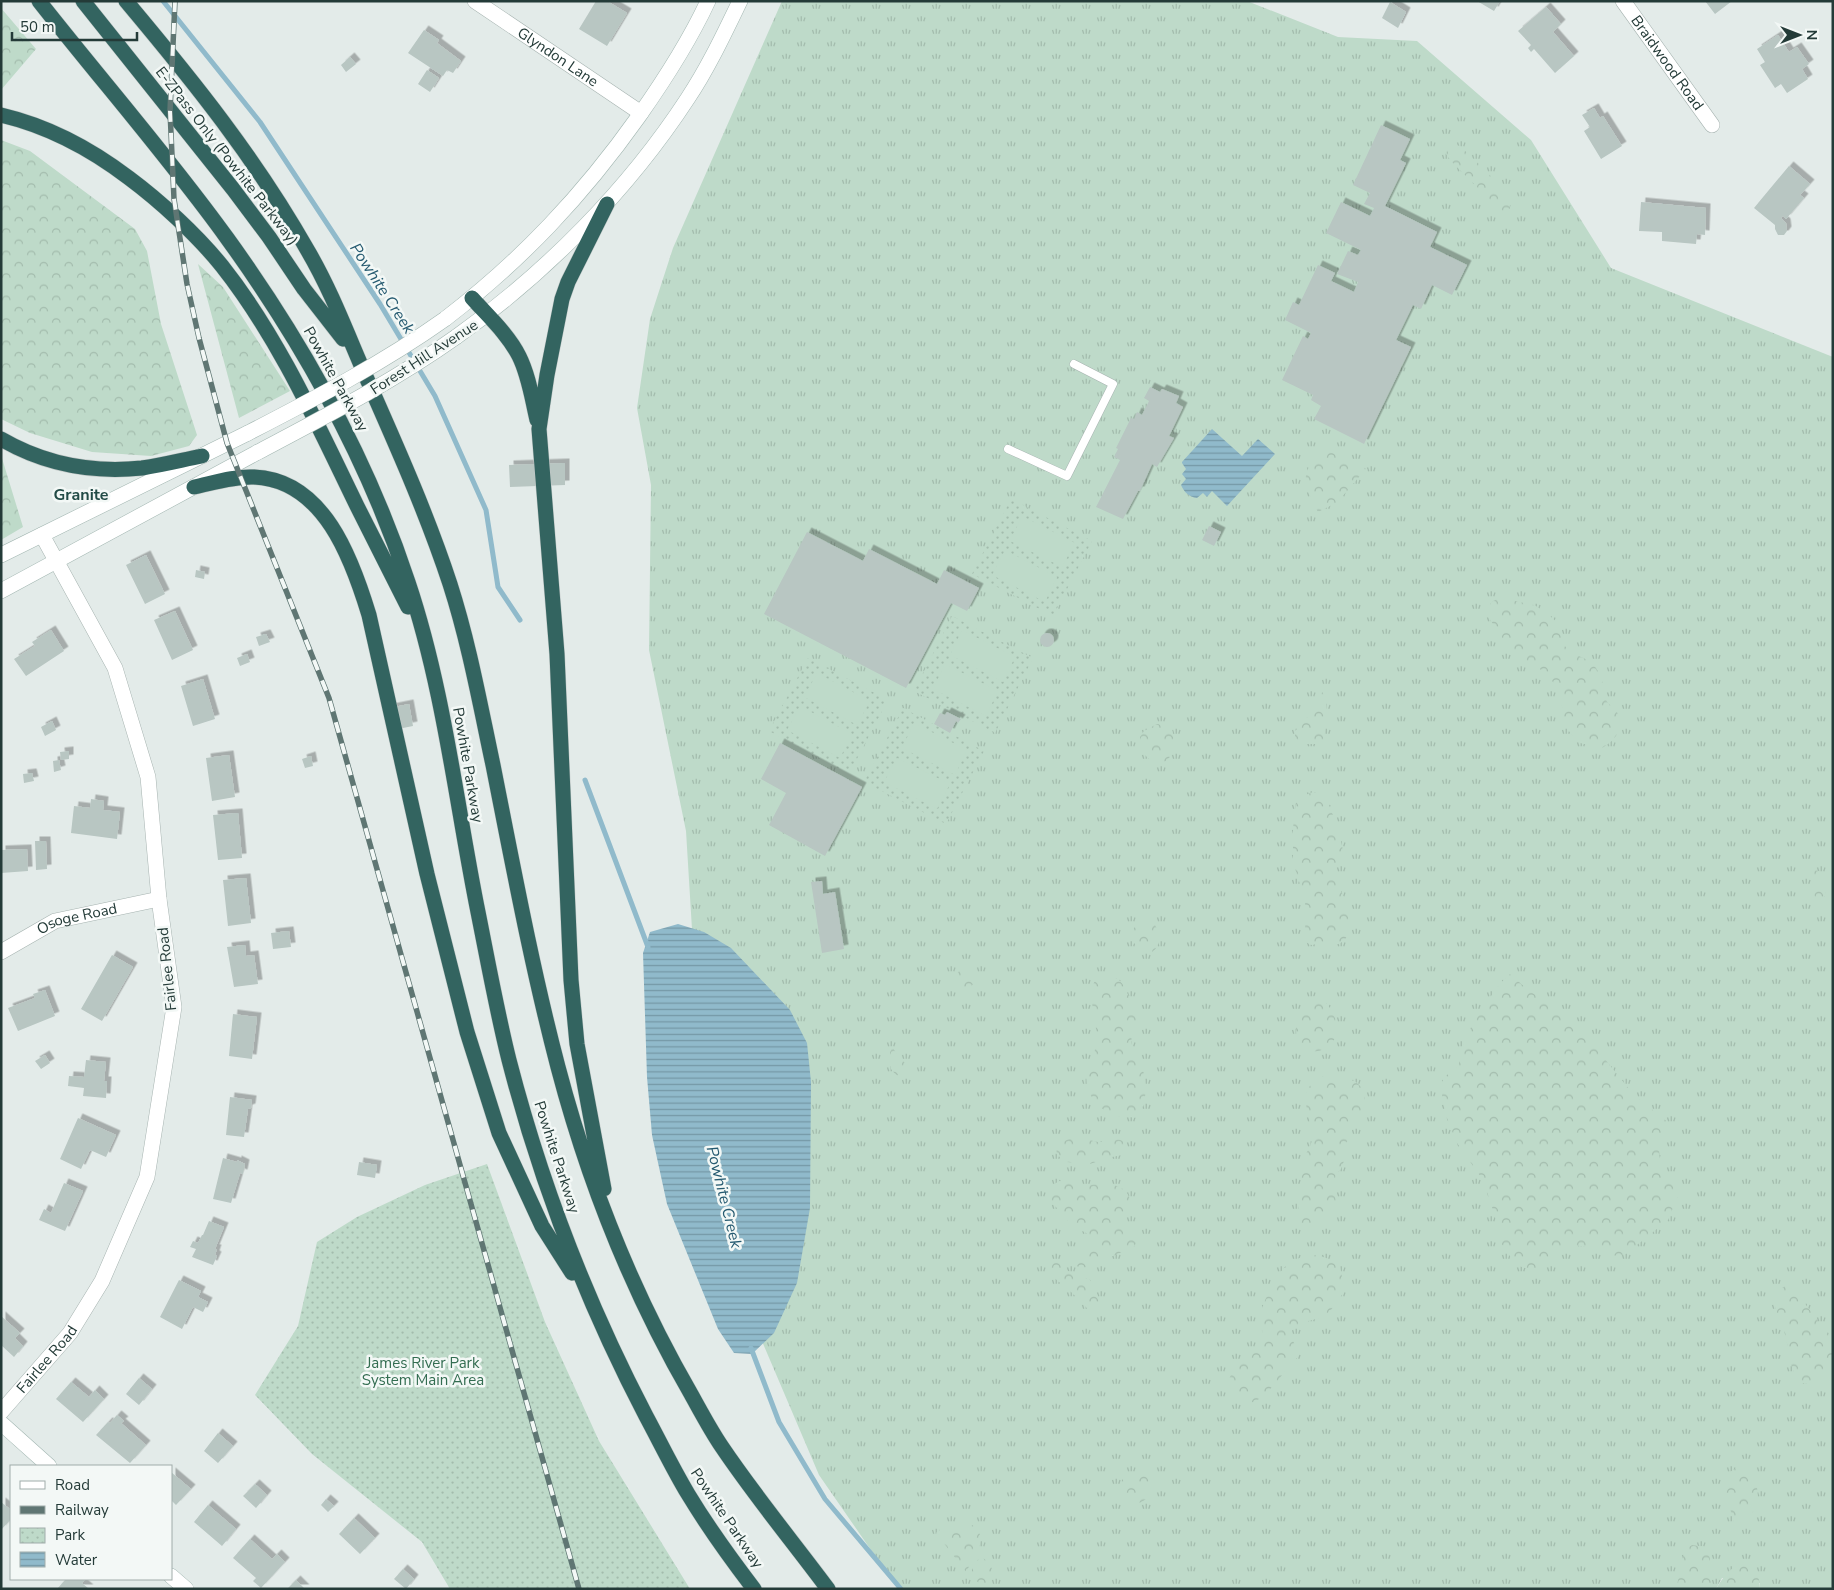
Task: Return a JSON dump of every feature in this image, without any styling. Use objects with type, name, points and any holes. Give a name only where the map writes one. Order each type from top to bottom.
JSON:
[{"type":"highway","name":"Powhite Parkway","points":[[39,1],[211,216],[280,315],[311,368],[367,476],[409,584],[426,642],[468,863],[509,1060],[540,1168],[575,1264],[595,1311],[636,1396],[688,1494],[754,1589]]},
{"type":"highway","name":"E-ZPass Only (Powhite Parkway)","points":[[83,1],[234,189],[304,289],[358,358]]},
{"type":"highway","name":"Powhite Parkway","points":[[126,1],[209,102],[262,176],[324,280],[425,515],[452,588],[468,647],[539,991],[559,1071],[584,1155],[612,1230],[635,1288],[673,1363],[721,1446],[828,1589]]},
{"type":"highway","points":[[1,115],[20,119],[49,130],[106,160],[153,196],[221,265],[264,328],[306,400],[426,642]]},
{"type":"highway","points":[[539,429],[562,299],[568,282],[607,204]]},
{"type":"highway","points":[[472,298],[505,335],[519,356],[528,378],[539,429],[557,654],[570,980],[578,1044],[612,1230]]},
{"type":"highway","points":[[1,439],[40,457],[75,466],[94,468],[144,467],[202,456]]},
{"type":"highway","points":[[194,487],[254,477],[281,484],[299,492],[308,498],[326,518],[349,559],[369,615],[403,772],[455,991],[481,1078],[500,1133],[542,1226],[595,1311]]},
{"type":"main road","name":"Glyndon Lane","points":[[475,1],[641,113]]},
{"type":"main road","name":"Forest Hill Avenue","points":[[1,555],[248,433],[361,374],[397,352],[472,298],[534,242],[608,159],[662,84],[690,37],[708,1]]},
{"type":"main road","name":"Forest Hill Avenue","points":[[1,591],[365,396],[398,376],[487,315],[580,232],[607,204],[667,130],[690,96],[740,1]]},
{"type":"main road","name":"Braidwood Road","points":[[1623,1],[1712,125]]},
{"type":"main road","name":"Fairlee Road","points":[[1,1412],[70,1332],[102,1282],[148,1176],[174,1007],[159,899],[148,777],[115,668],[42,534]]},
{"type":"main road","name":"Osoge Road","points":[[1,952],[54,921],[159,899]]},
{"type":"main road","points":[[1,1423],[48,1465]]},
{"type":"main road","points":[[172,1577],[186,1589]]},
{"type":"lane","points":[[1008,449],[1067,476],[1113,384],[1074,364]]},
{"type":"green space","points":[[782,1],[1247,1],[1338,37],[1417,41],[1531,140],[1611,268],[1833,357],[1833,1589],[1760,1589],[1760,1583],[1722,1578],[1716,1589],[898,1589],[819,1475],[761,1339],[699,1044],[686,831],[649,650],[651,485],[637,408],[650,319],[673,248]]},
{"type":"green space","points":[[1,8],[36,49],[1,90]]},
{"type":"green space","points":[[1,140],[30,151],[135,229],[147,251],[161,324],[197,435],[189,446],[151,456],[92,452],[30,433],[1,419]]},
{"type":"green space","points":[[1451,144],[1460,146],[1504,191],[1510,205],[1507,212],[1500,210],[1451,161],[1446,154]]},
{"type":"green space","points":[[198,264],[223,287],[290,391],[239,418]]},
{"type":"green space","points":[[1325,451],[1345,456],[1368,470],[1365,470],[1336,503],[1318,512],[1307,488],[1306,476],[1314,460]]},
{"type":"green space","points":[[1,455],[23,527],[1,540]]},
{"type":"green space","points":[[1011,499],[1092,541],[1053,616],[972,574]]},
{"type":"green space","points":[[1022,516],[1075,543],[1062,567],[1010,541]]},
{"type":"green space","points":[[1005,550],[1057,577],[1045,602],[992,575]]},
{"type":"green space","points":[[1503,598],[1536,606],[1549,615],[1561,626],[1563,643],[1569,652],[1590,662],[1597,669],[1606,700],[1616,711],[1621,722],[1615,737],[1607,745],[1602,748],[1580,743],[1564,724],[1561,698],[1556,685],[1539,668],[1513,654],[1487,615],[1491,603]]},
{"type":"green space","points":[[952,616],[1033,658],[995,733],[914,691]]},
{"type":"green space","points":[[962,630],[1015,657],[1003,682],[950,655]]},
{"type":"green space","points":[[808,658],[888,700],[849,774],[769,731]]},
{"type":"green space","points":[[945,664],[998,691],[986,716],[933,689]]},
{"type":"green space","points":[[817,673],[870,701],[857,725],[804,697]]},
{"type":"green space","points":[[1326,691],[1327,715],[1324,741],[1318,744],[1301,744],[1295,738],[1295,731],[1306,720],[1317,695]]},
{"type":"green space","points":[[800,706],[852,734],[840,758],[787,730]]},
{"type":"green space","points":[[903,708],[984,751],[946,824],[864,782]]},
{"type":"green space","points":[[914,723],[967,750],[955,775],[902,748]]},
{"type":"green space","points":[[1157,724],[1172,729],[1174,739],[1172,754],[1161,764],[1150,760],[1143,753],[1140,737],[1144,731]]},
{"type":"green space","points":[[897,758],[950,784],[937,809],[884,782]]},
{"type":"green space","points":[[1313,792],[1323,796],[1328,802],[1343,849],[1334,877],[1348,908],[1350,927],[1346,938],[1334,945],[1311,945],[1306,942],[1306,909],[1293,862],[1293,828],[1296,803],[1303,796]]},
{"type":"green space","points":[[1813,870],[1819,871],[1825,885],[1826,895],[1819,901],[1815,898],[1811,872]]},
{"type":"green space","points":[[1144,921],[1155,925],[1158,933],[1158,945],[1150,953],[1138,948],[1132,939],[1134,929]]},
{"type":"green space","points":[[964,965],[973,969],[976,976],[970,988],[965,990],[955,985],[952,980]]},
{"type":"green space","points":[[1510,974],[1528,990],[1578,1021],[1596,1048],[1633,1094],[1670,1124],[1660,1146],[1660,1158],[1668,1174],[1682,1186],[1668,1220],[1627,1253],[1619,1255],[1605,1254],[1585,1246],[1578,1246],[1565,1249],[1535,1271],[1516,1265],[1501,1243],[1495,1216],[1483,1180],[1457,1143],[1447,1119],[1442,1095],[1442,1082],[1445,1076],[1459,1065],[1461,1050],[1469,1030],[1494,992]]},
{"type":"green space","points":[[1110,977],[1122,983],[1136,1004],[1139,1014],[1139,1018],[1133,1024],[1132,1042],[1133,1052],[1144,1072],[1146,1090],[1143,1107],[1135,1117],[1119,1116],[1103,1109],[1091,1095],[1086,1078],[1088,1069],[1092,1067],[1096,1037],[1095,1013],[1089,996],[1095,981]]},
{"type":"green space","points":[[1316,996],[1326,1003],[1334,1015],[1337,1028],[1334,1040],[1327,1048],[1318,1051],[1308,1051],[1299,1047],[1297,1041],[1298,1017],[1305,1004]]},
{"type":"green space","points":[[892,1046],[897,1055],[907,1065],[908,1076],[896,1075],[891,1069],[890,1053]]},
{"type":"green space","points":[[1324,1076],[1349,1079],[1356,1082],[1364,1090],[1366,1118],[1359,1116],[1346,1143],[1345,1158],[1341,1169],[1336,1174],[1333,1188],[1337,1205],[1335,1211],[1330,1217],[1304,1225],[1300,1224],[1298,1203],[1302,1190],[1300,1163],[1309,1149],[1312,1139],[1306,1096],[1308,1088]]},
{"type":"green space","points":[[1078,1137],[1098,1142],[1121,1140],[1126,1146],[1126,1152],[1122,1155],[1090,1164],[1067,1162],[1057,1155],[1060,1144],[1066,1140]]},
{"type":"green space","name":"James River Park System Main Area","points":[[487,1164],[545,1322],[599,1441],[690,1589],[450,1589],[422,1542],[312,1454],[255,1395],[298,1326],[317,1242],[357,1217],[425,1185]]},
{"type":"green space","points":[[1059,1181],[1075,1185],[1117,1186],[1124,1190],[1129,1196],[1131,1206],[1123,1229],[1124,1233],[1136,1239],[1135,1246],[1113,1256],[1099,1258],[1087,1267],[1080,1268],[1077,1266],[1076,1258],[1092,1239],[1085,1232],[1072,1228],[1050,1200],[1050,1187]]},
{"type":"green space","points":[[1310,1255],[1326,1258],[1340,1267],[1345,1290],[1327,1314],[1294,1328],[1291,1332],[1298,1357],[1268,1392],[1250,1403],[1241,1402],[1230,1390],[1229,1379],[1240,1359],[1254,1350],[1260,1343],[1262,1332],[1261,1313],[1268,1294],[1276,1279],[1289,1263]]},
{"type":"green space","points":[[1052,1261],[1059,1262],[1073,1274],[1090,1280],[1099,1298],[1101,1310],[1091,1313],[1057,1280],[1051,1273],[1049,1264]]},
{"type":"green space","points":[[1791,1285],[1824,1329],[1833,1337],[1833,1363],[1815,1385],[1801,1383],[1796,1377],[1776,1310],[1775,1298],[1781,1288]]},
{"type":"green space","points":[[1743,1465],[1749,1466],[1754,1475],[1758,1498],[1752,1513],[1741,1522],[1734,1524],[1724,1484],[1731,1472]]},
{"type":"green space","points":[[1137,1471],[1145,1473],[1150,1477],[1152,1487],[1151,1493],[1147,1498],[1135,1504],[1124,1499],[1121,1494],[1120,1485],[1127,1475]]},
{"type":"green space","points":[[974,1525],[979,1532],[980,1544],[967,1573],[936,1533],[943,1529],[959,1529]]},
{"type":"green space","points":[[1692,1545],[1706,1547],[1709,1551],[1712,1581],[1708,1589],[1680,1589],[1677,1585],[1685,1549]]},
{"type":"green space","points":[[983,1558],[992,1568],[993,1572],[992,1580],[986,1586],[977,1581],[972,1572],[972,1568],[977,1560]]},
{"type":"green space","points":[[1746,1559],[1756,1572],[1760,1589],[1716,1589],[1729,1572]]},
{"type":"water","points":[[1212,429],[1242,456],[1258,439],[1275,454],[1227,506],[1212,491],[1207,497],[1203,493],[1197,498],[1187,494],[1181,485],[1186,479],[1182,474],[1186,469],[1182,462]]},
{"type":"water","points":[[678,924],[704,932],[731,948],[790,1010],[807,1043],[811,1082],[810,1208],[797,1283],[774,1333],[752,1354],[734,1353],[718,1329],[667,1204],[652,1135],[647,1077],[643,953],[650,932]]},
{"type":"building","points":[[596,1],[607,1],[627,13],[607,46],[579,29]]},
{"type":"building","points":[[1477,1],[1500,1],[1494,11]]},
{"type":"building","points":[[1705,1],[1732,1],[1715,14]]},
{"type":"building","points":[[1390,2],[1406,12],[1398,28],[1382,18]]},
{"type":"building","points":[[1546,7],[1561,24],[1553,32],[1574,56],[1555,73],[1534,49],[1531,52],[1528,48],[1531,45],[1518,31]]},
{"type":"building","points":[[424,30],[439,40],[437,43],[461,61],[453,73],[447,70],[443,76],[408,53]]},
{"type":"building","points":[[1778,35],[1789,52],[1797,47],[1809,64],[1802,69],[1808,79],[1787,93],[1781,84],[1775,88],[1760,65],[1765,62],[1757,49]]},
{"type":"building","points":[[350,57],[356,64],[346,72],[341,65]]},
{"type":"building","points":[[427,70],[439,78],[430,92],[418,84]]},
{"type":"building","points":[[1594,108],[1600,118],[1603,116],[1622,146],[1601,159],[1584,131],[1590,127],[1582,115]]},
{"type":"building","points":[[1381,125],[1410,139],[1400,160],[1406,163],[1385,206],[1437,232],[1430,247],[1467,265],[1452,295],[1432,285],[1421,309],[1413,305],[1396,340],[1411,347],[1364,444],[1314,419],[1321,406],[1311,400],[1313,395],[1282,380],[1303,336],[1308,339],[1311,333],[1285,320],[1293,302],[1299,305],[1318,265],[1335,273],[1331,281],[1354,292],[1358,282],[1337,274],[1348,251],[1358,255],[1361,250],[1326,233],[1341,202],[1370,216],[1374,208],[1364,204],[1370,193],[1353,185]]},
{"type":"building","points":[[1789,166],[1810,184],[1800,195],[1804,198],[1786,219],[1783,216],[1781,218],[1786,223],[1787,231],[1784,235],[1778,235],[1775,225],[1754,208]]},
{"type":"building","points":[[1641,202],[1706,208],[1705,235],[1697,234],[1696,244],[1662,241],[1662,232],[1639,231]]},
{"type":"building","points":[[1150,387],[1160,392],[1162,389],[1179,396],[1176,403],[1183,407],[1169,436],[1174,438],[1157,467],[1152,464],[1140,491],[1138,491],[1123,519],[1096,507],[1120,460],[1114,457],[1118,449],[1116,448],[1131,418],[1134,419],[1137,412],[1142,415],[1149,401],[1144,398]]},
{"type":"building","points":[[565,463],[565,485],[510,487],[509,465]]},
{"type":"building","points":[[1209,526],[1221,532],[1214,546],[1202,540]]},
{"type":"building","points":[[807,532],[863,561],[869,549],[937,584],[944,570],[979,588],[967,611],[951,603],[906,688],[764,614]]},
{"type":"building","points":[[146,555],[165,594],[145,604],[126,565]]},
{"type":"building","points":[[196,570],[205,572],[204,579],[195,577]]},
{"type":"building","points":[[175,611],[193,650],[172,660],[154,620]]},
{"type":"building","points":[[51,630],[64,651],[26,676],[14,659],[35,646],[32,642]]},
{"type":"building","points":[[1044,633],[1050,633],[1054,640],[1050,647],[1044,647],[1040,643],[1040,637]]},
{"type":"building","points":[[266,634],[270,642],[259,646],[256,637]]},
{"type":"building","points":[[247,654],[250,662],[240,666],[237,658]]},
{"type":"building","points":[[203,679],[215,719],[193,726],[181,686]]},
{"type":"building","points":[[409,704],[413,726],[388,731],[384,709]]},
{"type":"building","points":[[947,712],[961,719],[958,723],[956,721],[950,733],[934,724],[940,713],[945,715]]},
{"type":"building","points":[[52,721],[56,730],[45,736],[41,727]]},
{"type":"building","points":[[780,743],[862,787],[825,856],[769,825],[786,793],[761,779]]},
{"type":"building","points":[[69,751],[69,759],[61,760],[60,752]]},
{"type":"building","points":[[229,755],[235,797],[212,801],[206,758]]},
{"type":"building","points":[[311,756],[313,766],[305,768],[302,759]]},
{"type":"building","points":[[59,760],[61,770],[54,772],[53,761]]},
{"type":"building","points":[[32,773],[34,781],[24,783],[23,774]]},
{"type":"building","points":[[91,799],[104,801],[103,810],[120,812],[117,839],[71,833],[74,806],[90,808]]},
{"type":"building","points":[[238,813],[242,858],[218,860],[213,815]]},
{"type":"building","points":[[35,841],[46,841],[47,869],[36,870]]},
{"type":"building","points":[[27,849],[28,871],[1,873],[1,850]]},
{"type":"building","points":[[246,878],[251,923],[228,926],[223,880]]},
{"type":"building","points":[[822,881],[823,894],[835,892],[844,949],[822,953],[811,882]]},
{"type":"building","points":[[289,931],[291,947],[273,949],[271,933]]},
{"type":"building","points":[[245,945],[246,956],[254,955],[258,984],[234,987],[227,947]]},
{"type":"building","points":[[112,955],[133,967],[102,1021],[81,1009]]},
{"type":"building","points":[[45,990],[55,1016],[18,1031],[8,1008],[35,998],[33,994]]},
{"type":"building","points":[[233,1014],[257,1017],[252,1059],[229,1056]]},
{"type":"building","points":[[45,1055],[50,1063],[41,1069],[35,1061]]},
{"type":"building","points":[[86,1060],[106,1062],[104,1081],[107,1081],[106,1098],[83,1096],[84,1088],[68,1086],[69,1076],[84,1077]]},
{"type":"building","points":[[230,1097],[252,1100],[251,1108],[248,1109],[244,1137],[226,1135]]},
{"type":"building","points":[[78,1118],[116,1135],[106,1157],[90,1150],[81,1169],[60,1159]]},
{"type":"building","points":[[223,1158],[237,1162],[237,1160],[245,1164],[243,1174],[240,1173],[231,1203],[213,1199]]},
{"type":"building","points":[[359,1162],[377,1165],[375,1178],[357,1175]]},
{"type":"building","points":[[64,1183],[83,1191],[65,1231],[39,1220],[44,1209],[51,1213]]},
{"type":"building","points":[[209,1221],[224,1227],[215,1249],[217,1249],[215,1255],[217,1256],[213,1265],[192,1257],[196,1249],[190,1247],[193,1241],[198,1243]]},
{"type":"building","points":[[179,1280],[201,1291],[198,1297],[208,1302],[203,1312],[193,1307],[182,1329],[160,1317]]},
{"type":"building","points":[[1,1316],[20,1333],[15,1338],[23,1346],[14,1357],[1,1345]]},
{"type":"building","points":[[139,1378],[152,1389],[139,1405],[126,1394]]},
{"type":"building","points":[[71,1382],[89,1397],[95,1390],[104,1399],[83,1422],[56,1399]]},
{"type":"building","points":[[117,1415],[124,1421],[121,1423],[146,1445],[130,1463],[96,1435]]},
{"type":"building","points":[[218,1433],[233,1446],[218,1463],[204,1451]]},
{"type":"building","points":[[172,1473],[191,1489],[176,1505],[172,1501]]},
{"type":"building","points":[[255,1484],[267,1495],[256,1508],[243,1496]]},
{"type":"building","points":[[326,1499],[334,1506],[328,1512],[321,1505]]},
{"type":"building","points":[[1,1502],[10,1509],[10,1520],[1,1530]]},
{"type":"building","points":[[208,1505],[236,1529],[222,1546],[194,1522]]},
{"type":"building","points":[[354,1518],[375,1538],[360,1554],[339,1534]]},
{"type":"building","points":[[250,1539],[272,1559],[277,1554],[285,1562],[261,1588],[253,1581],[256,1578],[233,1558]]},
{"type":"building","points":[[403,1569],[414,1579],[406,1589],[394,1579]]},
{"type":"building","points":[[65,1580],[85,1580],[82,1583],[89,1589],[57,1589]]},
{"type":"building","points":[[296,1580],[305,1589],[287,1589]]},
{"type":"waterway","name":"Powhite Creek","points":[[163,1],[260,122],[380,304],[435,396],[486,510],[498,587],[520,620]]},
{"type":"waterway","name":"Powhite Creek","points":[[585,780],[648,947]]},
{"type":"waterway","name":"Powhite Creek","points":[[751,1348],[779,1422],[825,1499],[901,1589]]},
{"type":"railway","points":[[175,1],[170,111],[174,199],[187,284],[199,338],[227,443],[329,698],[579,1589]]},
{"type":"district","name":"Granite","points":[[81,494]]}]
